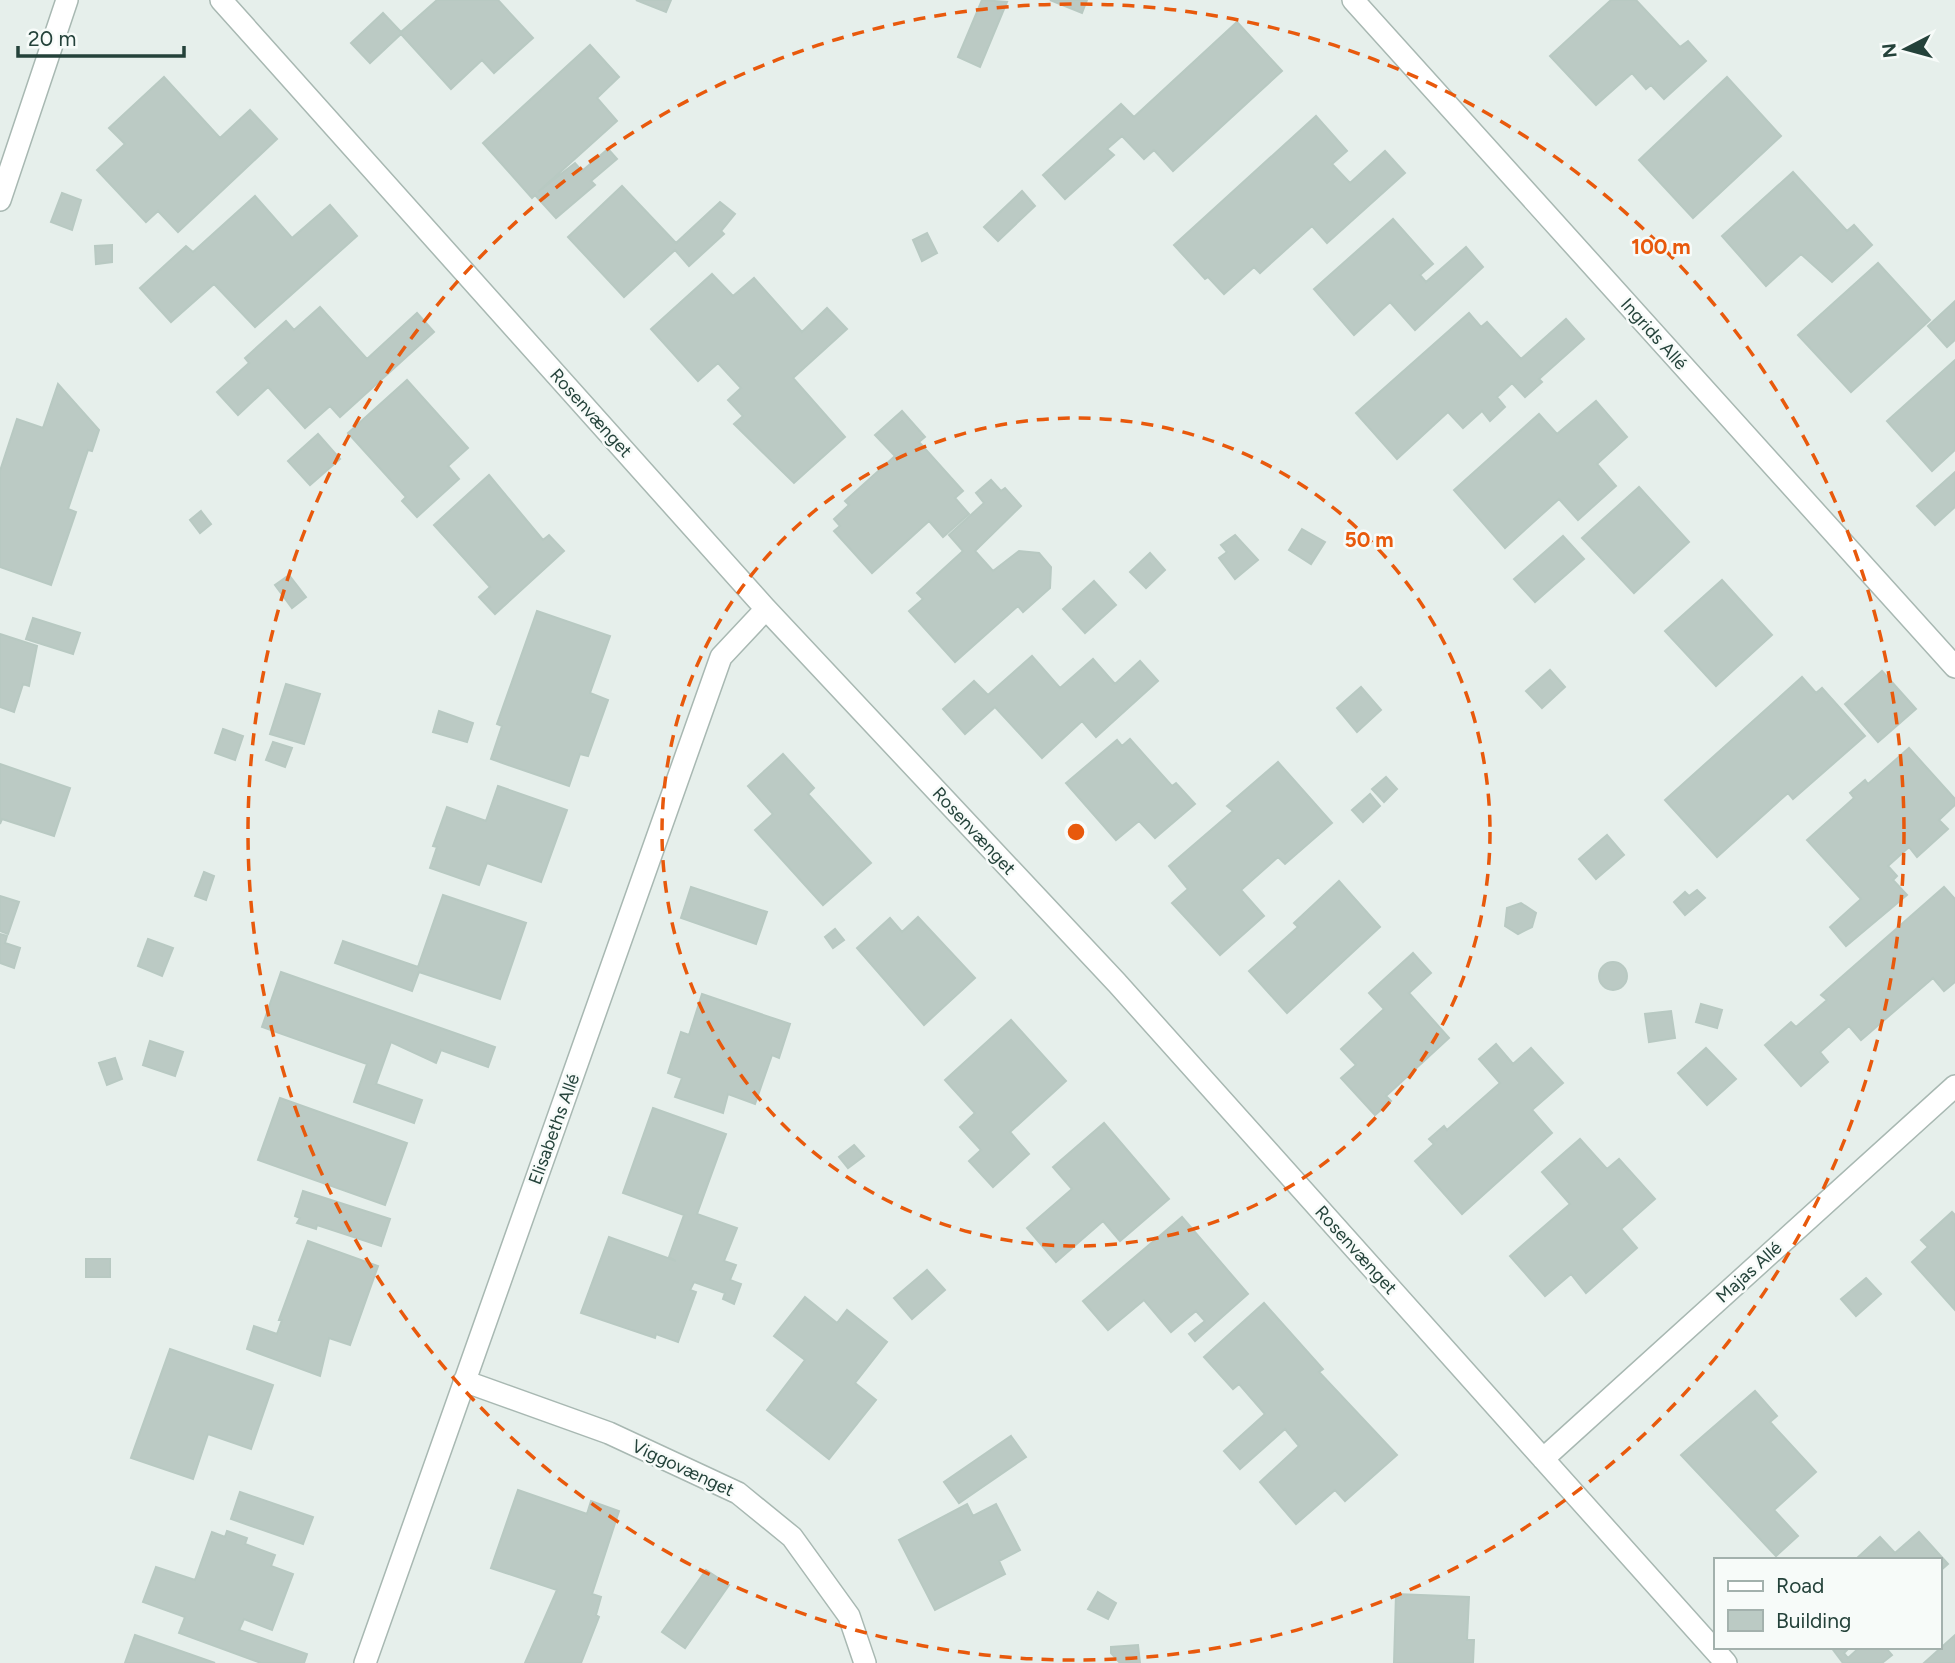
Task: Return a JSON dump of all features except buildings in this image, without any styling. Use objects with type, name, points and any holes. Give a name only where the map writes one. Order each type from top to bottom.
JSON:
[{"type":"street","points":[[0,200],[67,0]]},
{"type":"street","name":"Rosenvænget","points":[[221,0],[766,609],[1117,983],[1726,1663]]},
{"type":"street","name":"Ingrids Allé","points":[[1353,0],[1955,667]]},
{"type":"street","name":"Elisabeths Allé","points":[[365,1663],[721,657],[766,609]]},
{"type":"street","name":"Majas Allé","points":[[1543,1459],[1955,1086]]},
{"type":"street","name":"Viggovænget","points":[[464,1381],[609,1433],[738,1493],[792,1537],[849,1616],[865,1663]]}]
